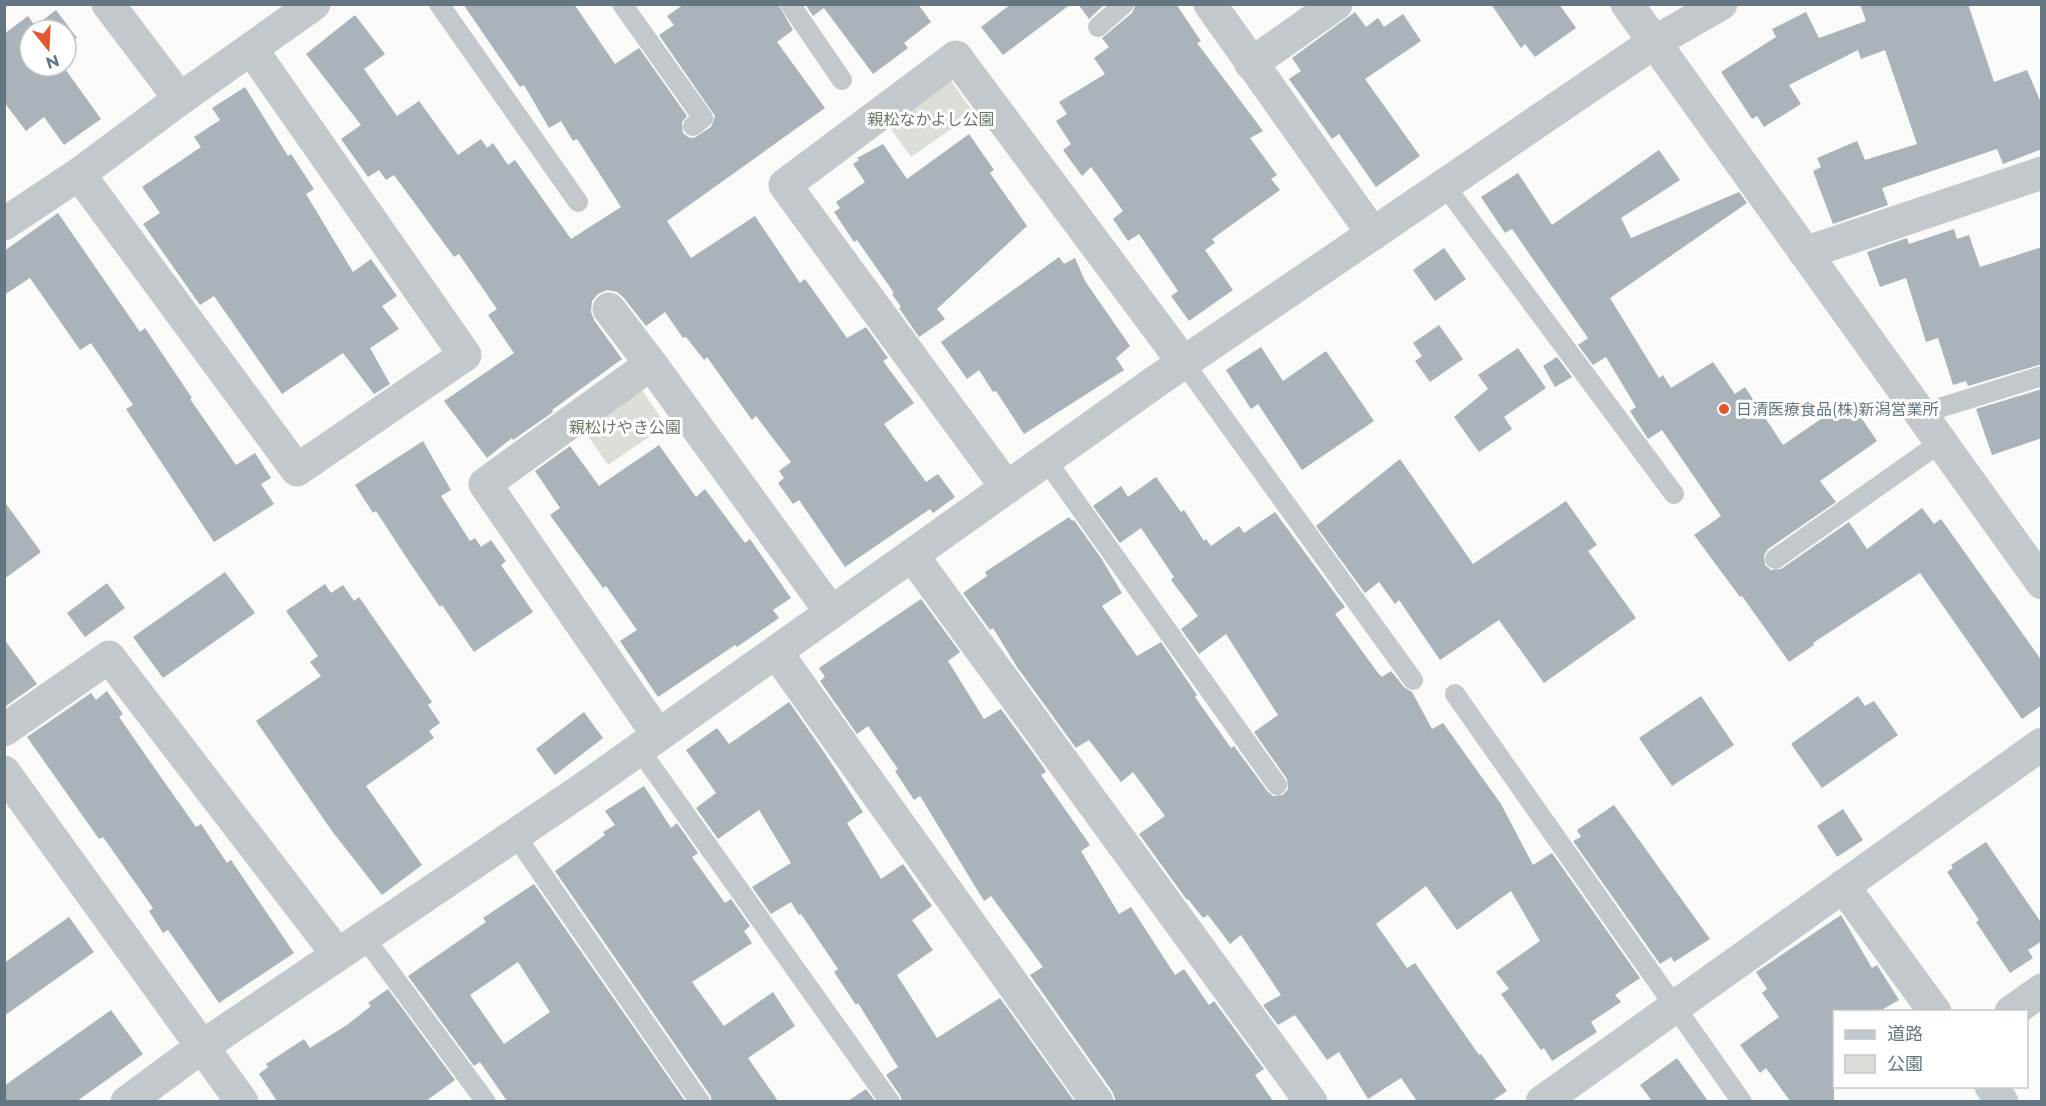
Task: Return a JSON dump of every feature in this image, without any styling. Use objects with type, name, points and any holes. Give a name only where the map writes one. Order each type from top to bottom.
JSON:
[{"type":"street","points":[[108,4],[180,99]]},
{"type":"street","points":[[4,224],[79,174],[314,4]]},
{"type":"street","points":[[1210,4],[1373,234]]},
{"type":"street","points":[[1251,64],[1336,4]]},
{"type":"street","points":[[1627,4],[2042,583]]},
{"type":"street","points":[[127,1101],[203,1046],[515,835],[1184,363],[1653,43],[1721,4]]},
{"type":"street","points":[[79,174],[297,470],[465,355],[252,50]]},
{"type":"street","points":[[1007,488],[785,185],[956,57],[1184,363]]},
{"type":"street","points":[[1805,253],[2042,173]]},
{"type":"street","points":[[609,309],[831,612]]},
{"type":"street","points":[[648,742],[485,484],[651,364]]},
{"type":"street","points":[[912,555],[1311,1101]]},
{"type":"street","points":[[776,652],[1097,1101]]},
{"type":"street","points":[[4,730],[109,657],[351,946]]},
{"type":"street","points":[[1542,1101],[2042,744]]},
{"type":"street","points":[[4,772],[242,1101]]},
{"type":"street","points":[[1843,886],[1934,1010]]},
{"type":"street","points":[[2012,1010],[2042,990]]},
{"type":"street","points":[[1992,1088],[2002,1101]]},
{"type":"lane","points":[[439,4],[578,202]]},
{"type":"lane","points":[[622,4],[703,118],[693,126]]},
{"type":"lane","points":[[790,4],[842,80]]},
{"type":"lane","points":[[1098,27],[1125,4]]},
{"type":"lane","points":[[1444,186],[1674,494]]},
{"type":"lane","points":[[1184,363],[1413,680]]},
{"type":"lane","points":[[1920,414],[2042,376]]},
{"type":"lane","points":[[1775,559],[1941,442]]},
{"type":"lane","points":[[1046,460],[1277,784]]},
{"type":"lane","points":[[1455,694],[1742,1101]]},
{"type":"lane","points":[[648,742],[890,1101]]},
{"type":"lane","points":[[515,835],[700,1101]]},
{"type":"lane","points":[[351,946],[486,1101]]},
{"type":"green space","name":"親松なかよし公園","points":[[951,81],[974,113],[911,157],[888,125]]},
{"type":"green space","name":"親松けやき公園","points":[[641,389],[666,425],[608,465],[583,429]]},
{"type":"building","points":[[463,4],[574,4],[615,64],[639,48],[687,116],[682,122],[683,133],[694,138],[711,127],[715,116],[659,35],[674,25],[667,16],[684,4],[778,4],[793,30],[777,42],[825,108],[667,221],[691,258],[755,216],[800,283],[805,279],[847,338],[866,327],[888,358],[883,361],[914,403],[884,424],[926,482],[938,474],[955,497],[933,513],[930,509],[845,567],[799,500],[793,504],[778,483],[784,478],[779,471],[791,462],[756,416],[752,420],[707,357],[704,360],[686,337],[683,338],[665,312],[646,326],[623,297],[617,292],[607,290],[598,294],[592,301],[591,312],[594,320],[622,359],[552,410],[553,412],[513,440],[512,438],[487,458],[444,401],[514,353],[488,315],[497,309],[459,254],[454,257],[394,175],[386,180],[379,170],[368,177],[341,139],[361,125],[306,54],[355,15],[385,54],[364,69],[397,116],[419,101],[458,155],[481,139],[487,148],[493,143],[508,165],[515,160],[571,239],[621,207],[577,139],[573,141],[561,121],[549,128],[524,85],[520,87]]},
{"type":"building","points":[[805,4],[918,4],[931,22],[904,43],[908,48],[873,74],[824,8],[813,16]]},
{"type":"building","points":[[1011,4],[1071,4],[1003,55],[981,27]]},
{"type":"building","points":[[1078,4],[1105,4],[1089,19]]},
{"type":"building","points":[[1136,4],[1176,4],[1201,41],[1197,43],[1263,131],[1250,138],[1277,175],[1271,179],[1280,190],[1212,239],[1215,243],[1205,250],[1233,290],[1189,321],[1171,296],[1178,291],[1139,234],[1128,241],[1113,219],[1123,211],[1091,167],[1082,176],[1063,150],[1071,144],[1056,121],[1067,114],[1059,102],[1105,74],[1094,58],[1109,47],[1102,38],[1132,13]]},
{"type":"building","points":[[1491,4],[1559,4],[1576,28],[1535,57],[1525,44],[1521,48]]},
{"type":"building","points":[[1860,4],[1968,4],[1994,82],[2027,70],[2042,105],[2042,149],[2003,164],[1997,149],[1882,188],[1888,205],[1833,224],[1813,171],[1821,167],[1817,158],[1857,141],[1865,160],[1917,144],[1885,50],[1861,59],[1858,50],[1789,85],[1801,104],[1764,127],[1757,116],[1752,119],[1721,72],[1776,37],[1772,29],[1806,12],[1819,38],[1866,21]]},
{"type":"building","points":[[56,10],[62,18],[46,18]]},
{"type":"building","points":[[1355,12],[1366,27],[1378,18],[1384,27],[1403,14],[1421,41],[1365,79],[1420,156],[1376,187],[1339,134],[1332,139],[1289,79],[1301,71],[1292,58]]},
{"type":"building","points":[[18,24],[18,78],[72,78],[101,119],[64,145],[44,117],[26,131],[4,102],[4,34]]},
{"type":"building","points":[[245,87],[288,156],[291,154],[314,189],[306,194],[353,272],[371,259],[397,296],[382,306],[399,329],[370,348],[390,384],[374,394],[343,353],[282,394],[214,296],[200,305],[143,224],[160,213],[142,187],[201,147],[194,137],[220,120],[212,108]]},
{"type":"building","points":[[969,134],[994,170],[990,173],[1027,226],[937,309],[945,319],[919,337],[899,308],[901,307],[892,294],[894,293],[857,240],[854,242],[834,212],[840,208],[836,202],[865,182],[853,164],[859,160],[857,158],[883,144],[907,179]]},
{"type":"building","points":[[1659,150],[1680,180],[1621,218],[1631,238],[1739,192],[1747,203],[1610,298],[1659,378],[1663,375],[1671,388],[1713,362],[1735,394],[1745,387],[1783,445],[1840,406],[1847,416],[1856,410],[1877,441],[1820,481],[1836,502],[1768,549],[1764,555],[1765,565],[1771,570],[1781,569],[1849,522],[1867,549],[1922,508],[1934,524],[1941,519],[2042,661],[2042,705],[2022,719],[1920,573],[1813,643],[1814,645],[1789,662],[1742,596],[1740,597],[1694,535],[1721,516],[1662,430],[1648,439],[1630,411],[1636,407],[1606,357],[1593,365],[1578,345],[1588,338],[1512,229],[1505,233],[1481,197],[1518,173],[1552,225]]},
{"type":"building","points":[[58,213],[140,332],[145,328],[236,465],[255,453],[271,478],[261,484],[274,504],[214,542],[126,409],[133,405],[91,343],[80,350],[30,278],[4,295],[4,251]]},
{"type":"building","points":[[1954,229],[1957,239],[1969,235],[1980,267],[2042,247],[2042,364],[1968,386],[1966,381],[1953,385],[1938,338],[1926,342],[1906,278],[1880,287],[1867,252],[1907,238],[1909,244]]},
{"type":"building","points":[[1444,248],[1466,279],[1435,301],[1413,270]]},
{"type":"building","points":[[1059,257],[1064,264],[1075,258],[1085,281],[1130,346],[1116,358],[1124,370],[1024,434],[996,391],[993,392],[979,370],[967,379],[941,342]]},
{"type":"building","points":[[1439,325],[1463,359],[1430,382],[1415,361],[1422,356],[1413,343]]},
{"type":"building","points":[[1261,347],[1283,381],[1326,351],[1374,421],[1302,470],[1258,404],[1251,409],[1226,370]]},
{"type":"building","points":[[1518,348],[1546,388],[1504,417],[1512,429],[1479,452],[1454,417],[1488,389],[1478,375]]},
{"type":"building","points":[[1557,357],[1572,377],[1555,387],[1543,366]]},
{"type":"building","points":[[2042,389],[2042,438],[1992,455],[1976,409]]},
{"type":"building","points":[[423,441],[451,490],[441,496],[470,541],[475,538],[481,547],[491,540],[506,561],[501,565],[533,612],[474,652],[442,605],[440,607],[376,511],[373,513],[355,485]]},
{"type":"building","points":[[659,445],[696,497],[705,489],[745,543],[750,539],[791,598],[773,610],[779,618],[658,697],[620,641],[637,630],[606,586],[603,588],[550,515],[560,508],[535,471],[570,446],[599,486]]},
{"type":"building","points":[[1400,459],[1473,564],[1566,501],[1597,545],[1588,551],[1636,618],[1544,683],[1499,620],[1440,660],[1399,600],[1395,604],[1379,582],[1365,593],[1316,526]]},
{"type":"building","points":[[1156,477],[1181,512],[1184,510],[1204,541],[1206,539],[1211,546],[1239,526],[1244,533],[1275,512],[1345,607],[1335,614],[1378,673],[1382,677],[1391,671],[1404,687],[1412,692],[1432,729],[1443,723],[1501,804],[1533,865],[1552,853],[1640,978],[1615,995],[1621,1002],[1591,1022],[1597,1032],[1552,1061],[1544,1048],[1541,1050],[1501,994],[1509,989],[1496,972],[1540,941],[1511,891],[1457,930],[1426,886],[1376,924],[1407,968],[1415,963],[1507,1091],[1492,1101],[1417,1101],[1401,1078],[1368,1099],[1339,1052],[1327,1060],[1295,1015],[1278,1025],[1263,1005],[1281,995],[1241,935],[1230,944],[1208,915],[1203,918],[1187,900],[1139,834],[1165,816],[1133,772],[1121,782],[1089,740],[1076,748],[1017,667],[993,628],[990,630],[963,593],[987,576],[985,572],[1069,517],[1072,521],[1074,520],[1122,593],[1102,606],[1137,656],[1161,642],[1197,695],[1195,697],[1231,748],[1234,746],[1268,792],[1273,796],[1283,795],[1288,789],[1287,779],[1254,732],[1278,715],[1226,634],[1199,654],[1181,629],[1198,616],[1171,580],[1174,577],[1141,528],[1120,543],[1093,506],[1121,486],[1128,497]]},
{"type":"building","points":[[4,501],[41,552],[4,579]]},
{"type":"building","points":[[225,572],[255,613],[163,678],[133,637]]},
{"type":"building","points":[[107,583],[125,608],[85,637],[67,613]]},
{"type":"building","points":[[325,584],[331,593],[343,585],[354,601],[359,597],[432,702],[428,705],[440,723],[429,731],[434,738],[366,786],[422,865],[382,895],[332,831],[256,721],[321,676],[310,662],[318,656],[286,611]]},
{"type":"building","points":[[921,599],[960,652],[948,661],[984,719],[1001,709],[1044,768],[1046,772],[1041,775],[1090,845],[1081,851],[1119,914],[1131,907],[1175,975],[1184,969],[1209,1005],[1214,1001],[1264,1069],[1255,1075],[1273,1101],[1116,1101],[1112,1091],[1030,975],[1043,967],[991,896],[984,901],[920,796],[914,800],[895,771],[898,769],[868,726],[857,734],[820,681],[825,677],[819,668]]},
{"type":"building","points":[[4,639],[37,684],[6,706],[4,703]]},
{"type":"building","points":[[107,691],[123,714],[119,717],[196,827],[201,824],[227,863],[231,860],[294,953],[219,1003],[168,930],[163,933],[149,911],[153,908],[103,837],[99,839],[27,737],[91,693],[96,700]]},
{"type":"building","points":[[1701,696],[1734,745],[1672,786],[1639,738]]},
{"type":"building","points":[[1858,696],[1865,706],[1874,701],[1898,735],[1822,788],[1791,744]]},
{"type":"building","points":[[789,702],[863,812],[847,823],[881,879],[903,864],[932,906],[912,920],[933,950],[897,975],[937,1038],[1000,998],[1074,1101],[902,1101],[886,1075],[898,1067],[858,1003],[856,1005],[834,972],[838,969],[801,914],[799,915],[791,902],[771,914],[752,887],[791,863],[759,810],[718,839],[696,808],[716,793],[686,750],[717,728],[729,744]]},
{"type":"building","points":[[584,712],[603,738],[555,775],[536,749]]},
{"type":"building","points":[[644,786],[671,828],[677,823],[698,853],[692,857],[725,903],[731,899],[750,926],[744,931],[752,943],[692,982],[724,1026],[773,992],[795,1026],[748,1058],[778,1101],[712,1101],[555,871],[605,835],[603,832],[615,825],[605,811]]},
{"type":"building","points":[[1614,805],[1710,939],[1674,962],[1671,957],[1660,964],[1573,841],[1581,837],[1577,830]]},
{"type":"building","points":[[1843,809],[1863,840],[1837,857],[1817,826]]},
{"type":"building","points":[[1986,842],[2042,924],[2042,941],[2028,950],[2033,958],[2010,973],[1976,922],[1979,920],[1947,872],[1953,868],[1951,865]]},
{"type":"building","points":[[534,884],[685,1101],[507,1101],[480,1062],[474,1066],[408,976],[486,922],[483,918]],"holes":[[[518,962],[550,1012],[504,1044],[470,995]]]},
{"type":"building","points":[[1841,915],[1872,968],[1877,965],[1899,1000],[1882,1010],[1833,1010],[1834,1101],[1790,1101],[1766,1068],[1760,1073],[1740,1045],[1779,1017],[1762,993],[1767,989],[1756,972]]},
{"type":"building","points":[[69,917],[94,952],[4,1016],[4,963]]},
{"type":"building","points":[[388,989],[455,1080],[426,1101],[277,1101],[259,1074],[268,1067],[266,1064],[304,1039],[310,1048],[347,1025],[371,1006],[368,1003]]},
{"type":"building","points":[[111,1010],[143,1054],[77,1101],[4,1101],[4,1086]]},
{"type":"building","points":[[1677,1058],[1708,1101],[1652,1101],[1640,1085]]},
{"type":"building","points":[[866,1089],[875,1101],[848,1101]]},
{"type":"place","name":"日清医療食品(株)新潟営業所","points":[[1724,409]]}]
